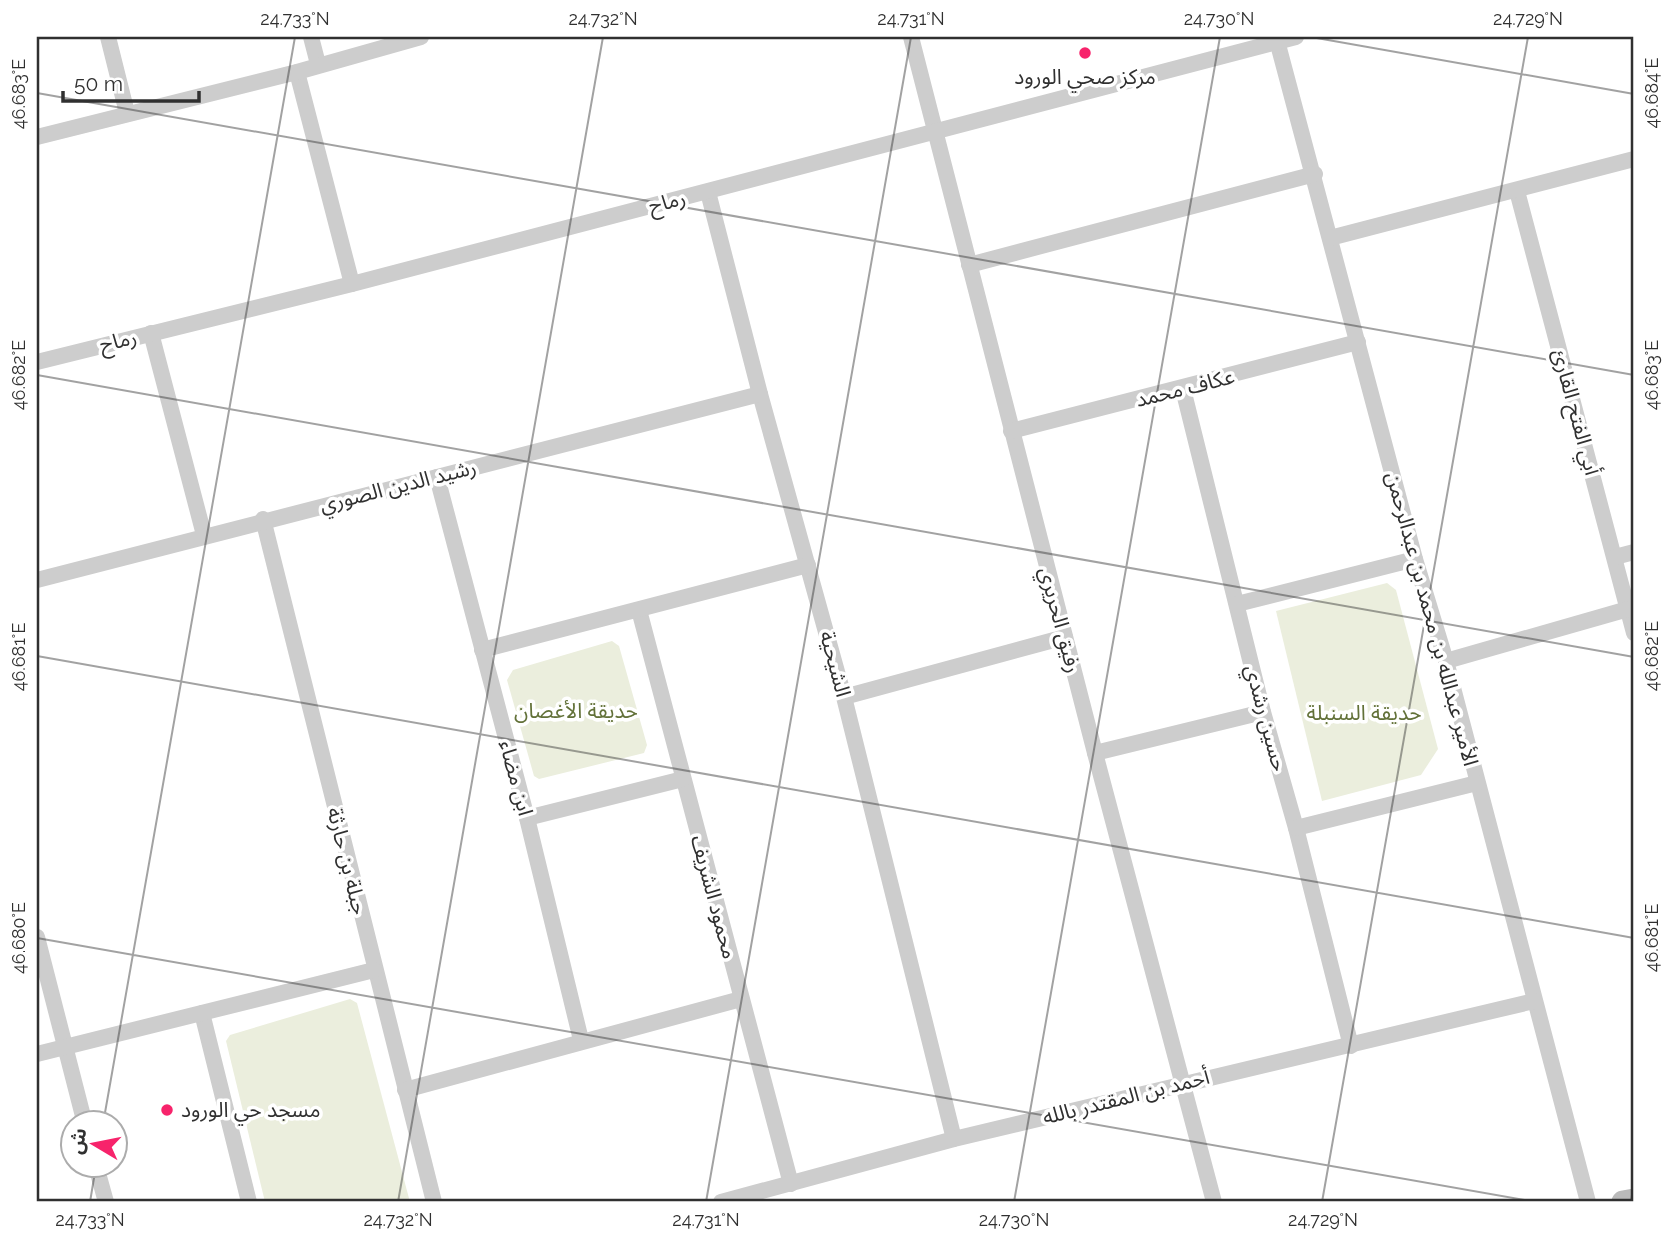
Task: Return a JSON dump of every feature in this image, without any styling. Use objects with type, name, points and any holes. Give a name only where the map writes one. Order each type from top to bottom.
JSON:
[{"type":"street","points":[[108,37],[127,113]]},
{"type":"street","points":[[311,37],[318,64]]},
{"type":"street","points":[[37,138],[297,72],[421,37]]},
{"type":"street","name":"رفيق الحريري","points":[[911,37],[1011,431],[1214,1202]]},
{"type":"street","name":"رماح","points":[[37,362],[934,134],[1276,39],[1296,37]]},
{"type":"street","name":"الأمير عبدالله بن محمد بن عبدالرحمن","points":[[1276,39],[1315,174],[1415,559],[1446,661],[1588,1202]]},
{"type":"street","points":[[297,72],[352,284]]},
{"type":"street","points":[[1330,238],[1634,159]]},
{"type":"street","points":[[970,265],[1315,174]]},
{"type":"street","name":"أبي الفتح القارئ","points":[[1517,191],[1634,633]]},
{"type":"street","name":"الشيحية","points":[[708,192],[760,394],[844,697],[954,1139]]},
{"type":"street","points":[[151,333],[204,535]]},
{"type":"street","name":"عكاف محمد","points":[[1011,431],[1358,342]]},
{"type":"street","name":"حسين رشدي","points":[[1183,389],[1263,712],[1296,828],[1351,1046]]},
{"type":"street","name":"رشيد الدين الصوري","points":[[37,580],[263,519],[760,394]]},
{"type":"street","name":"ابن مضاء","points":[[437,477],[527,818],[581,1040]]},
{"type":"street","name":"جبلة بن حارثة","points":[[263,519],[374,970],[435,1202]]},
{"type":"street","points":[[1615,557],[1634,552]]},
{"type":"street","points":[[1237,604],[1415,559]]},
{"type":"street","points":[[482,650],[808,565]]},
{"type":"street","points":[[1446,661],[1628,609]]},
{"type":"street","name":"محمود الشريف","points":[[639,610],[791,1184]]},
{"type":"street","points":[[844,697],[1065,637]]},
{"type":"street","points":[[1095,753],[1263,712]]},
{"type":"street","points":[[527,818],[683,779]]},
{"type":"street","points":[[1296,828],[1477,783]]},
{"type":"street","points":[[37,937],[81,1110]]},
{"type":"street","points":[[37,1054],[374,970]]},
{"type":"street","points":[[405,1090],[581,1040],[741,999]]},
{"type":"street","name":"أحمد بن المقتدر بالله","points":[[721,1202],[954,1139],[1534,1001]]},
{"type":"street","points":[[202,1013],[249,1202]]},
{"type":"street","points":[[100,1180],[106,1202]]},
{"type":"street","points":[[1623,1202],[1634,1199]]},
{"type":"green space","name":"حديقة السنبلة","points":[[1387,583],[1396,590],[1438,749],[1421,775],[1322,801],[1276,611]]},
{"type":"green space","name":"حديقة الأغصان","points":[[612,641],[619,646],[647,745],[644,753],[539,779],[534,776],[507,680],[513,670]]},
{"type":"green space","points":[[350,999],[357,1003],[410,1202],[265,1202],[226,1041],[230,1035]]},
{"type":"place","name":"مركز صحي الورود","points":[[1085,53]]},
{"type":"place","name":"مسجد حي الورود","points":[[167,1110]]}]
